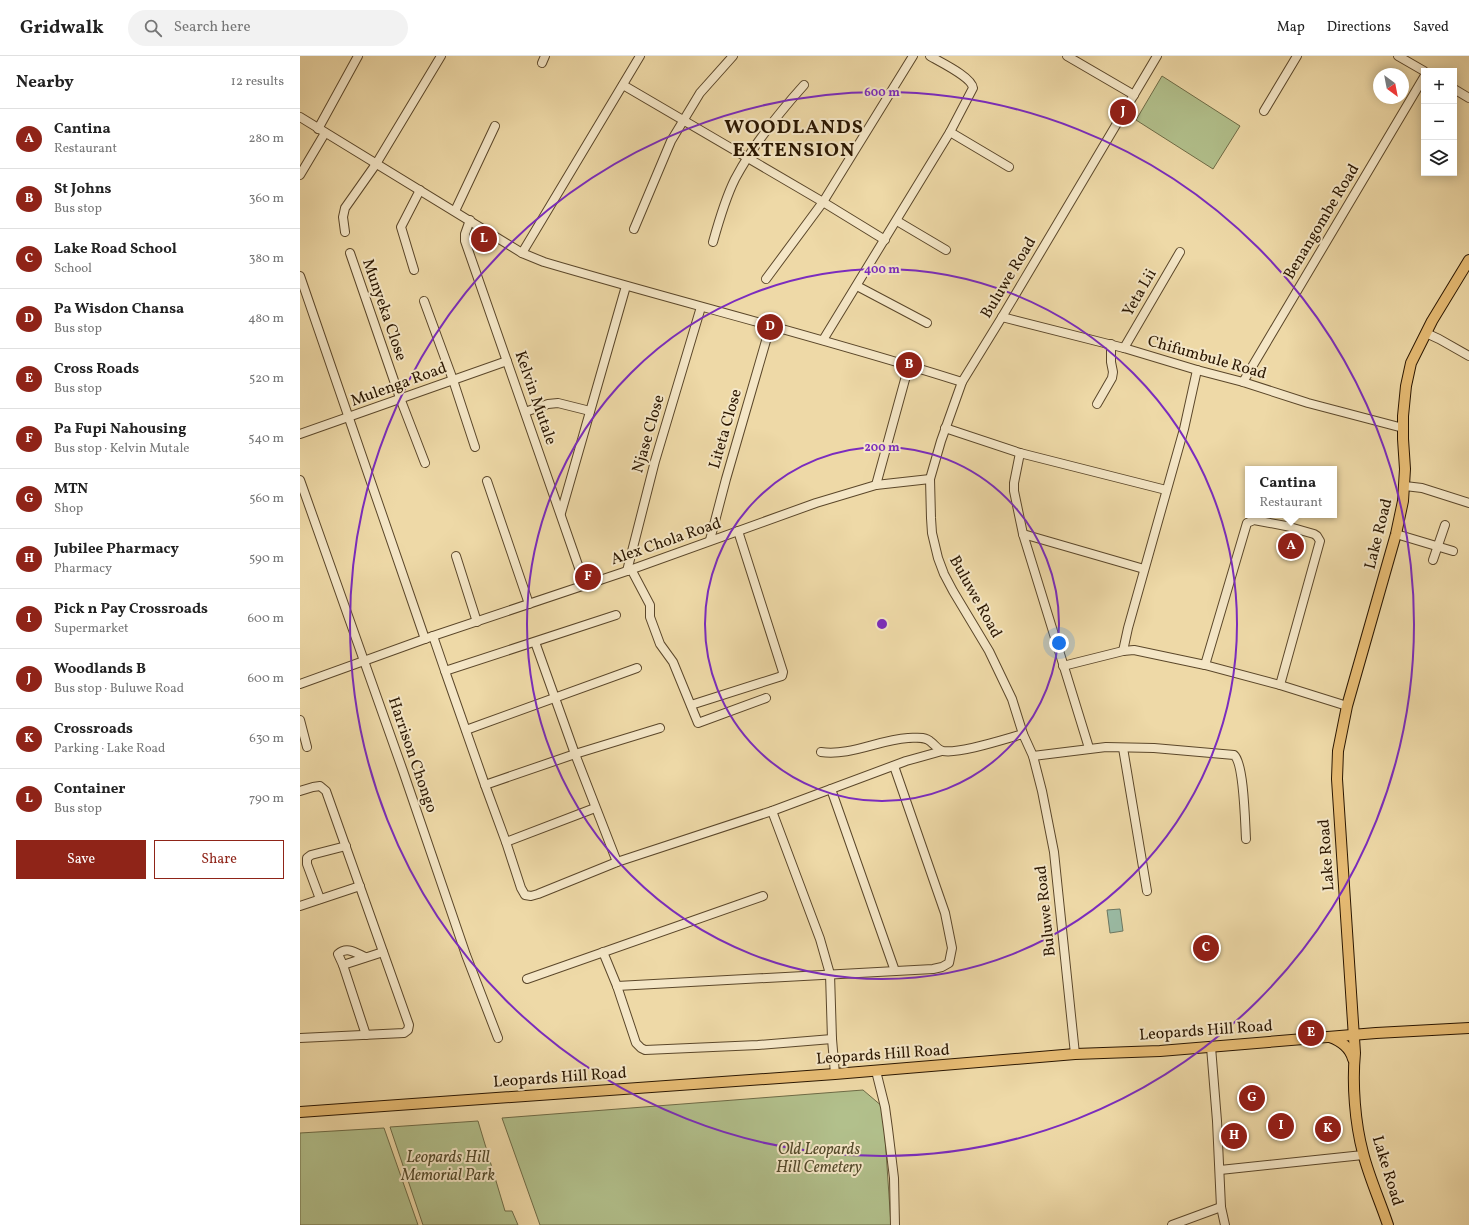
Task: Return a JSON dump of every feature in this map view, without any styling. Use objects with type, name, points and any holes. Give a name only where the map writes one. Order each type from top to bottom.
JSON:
[{"type":"main road","name":"Lake Road","points":[[1388,1225],[1363,1156],[1355,1101],[1352,1013],[1337,779],[1338,751],[1348,706],[1396,534],[1405,486],[1403,428],[1405,397],[1410,369],[1426,333],[1469,260]]},
{"type":"main road","points":[[1352,1013],[1362,1029],[1376,1033]]},
{"type":"main road","points":[[1330,1037],[1342,1029],[1352,1013]]},
{"type":"main road","name":"Leopards Hill Road","points":[[300,1112],[876,1071],[1076,1054],[1160,1051],[1376,1033],[1469,1028]]},
{"type":"main road","points":[[1354,1058],[1357,1047],[1364,1038],[1376,1033]]},
{"type":"main road","points":[[1330,1037],[1338,1040],[1346,1046],[1354,1058]]},
{"type":"street","points":[[318,129],[358,56]]},
{"type":"street","points":[[345,232],[343,217],[345,208],[376,164],[441,56]]},
{"type":"street","points":[[522,253],[640,56]]},
{"type":"street","points":[[634,229],[666,152],[684,120],[704,88],[733,56]]},
{"type":"street","points":[[766,279],[823,202],[913,56]]},
{"type":"street","points":[[824,340],[950,132],[973,86],[966,78],[930,56]]},
{"type":"street","points":[[1067,56],[1134,95]]},
{"type":"street","name":"Buluwe Road","points":[[1076,1054],[1054,852],[1042,791],[1033,756],[1023,734],[1012,700],[989,651],[953,591],[940,563],[932,533],[930,479],[945,428],[962,382],[1157,56]]},
{"type":"street","points":[[1264,111],[1297,56]]},
{"type":"street","points":[[1398,56],[1421,69]]},
{"type":"street","name":"Benangombe Road","points":[[1243,382],[1421,82]]},
{"type":"street","points":[[623,85],[749,158],[885,240]]},
{"type":"street","points":[[713,242],[733,184],[766,131],[804,86]]},
{"type":"street","points":[[1457,91],[1469,98]]},
{"type":"street","points":[[300,117],[376,164],[455,210],[522,253],[544,262],[770,327],[824,340],[962,382]]},
{"type":"street","points":[[455,210],[495,126]]},
{"type":"street","points":[[950,132],[1009,168]]},
{"type":"street","points":[[300,175],[325,133]]},
{"type":"street","points":[[414,270],[401,227],[420,190]]},
{"type":"street","name":"Kelvin Mutale","points":[[470,220],[465,234],[465,241],[585,584]]},
{"type":"street","points":[[897,221],[946,250]]},
{"type":"street","name":"Yeta Lii","points":[[1124,348],[1180,252]]},
{"type":"street","name":"Munyeka Close","points":[[350,253],[424,463]]},
{"type":"street","points":[[300,276],[398,558],[429,637],[445,670],[506,842],[520,888],[525,895],[531,896],[617,862],[772,811],[894,766],[942,751],[970,748],[1023,734]]},
{"type":"street","points":[[561,513],[626,286]]},
{"type":"street","points":[[857,286],[927,323]]},
{"type":"street","points":[[424,300],[475,447]]},
{"type":"street","name":"Njase Close","points":[[629,570],[655,461],[701,307]]},
{"type":"street","name":"Chifumbule Road","points":[[1002,317],[1111,344],[1243,382],[1308,403],[1403,428]]},
{"type":"street","name":"Liteta Close","points":[[710,540],[726,478],[770,327]]},
{"type":"street","points":[[1426,333],[1469,356]]},
{"type":"street","points":[[1097,404],[1112,378],[1111,344]]},
{"type":"street","name":"Mulenga Road","points":[[300,434],[507,361]]},
{"type":"street","points":[[876,485],[909,365]]},
{"type":"street","points":[[1123,651],[1144,569],[1184,429],[1197,370]]},
{"type":"street","points":[[525,412],[548,404],[558,403],[590,411]]},
{"type":"street","points":[[945,428],[1020,453],[1166,490]]},
{"type":"street","points":[[1020,453],[1014,487],[1023,534],[1089,748]]},
{"type":"street","name":"Alex Chola Road","points":[[300,684],[429,637],[629,570],[816,503],[876,485],[930,479]]},
{"type":"street","name":"Harrison Chongo","points":[[300,480],[303,501],[364,660],[466,955],[498,1038]]},
{"type":"street","points":[[487,481],[529,604]]},
{"type":"street","points":[[1405,486],[1422,488],[1469,503]]},
{"type":"street","points":[[1205,665],[1247,523],[1254,520],[1286,526],[1314,534],[1320,541],[1280,685]]},
{"type":"street","points":[[1433,560],[1445,525]]},
{"type":"street","points":[[690,705],[782,676],[783,672],[738,531]]},
{"type":"street","points":[[1023,534],[1144,569]]},
{"type":"street","points":[[1396,534],[1452,551]]},
{"type":"street","points":[[456,556],[477,622]]},
{"type":"street","points":[[629,570],[650,605],[650,617],[660,644],[673,662],[698,723],[766,698]]},
{"type":"street","points":[[445,670],[536,642],[616,615]]},
{"type":"street","points":[[536,642],[617,862]]},
{"type":"street","points":[[1063,666],[1123,651],[1134,650],[1205,665],[1280,685],[1348,706]]},
{"type":"street","points":[[466,730],[637,668]]},
{"type":"street","points":[[300,720],[307,747]]},
{"type":"street","points":[[485,785],[576,754],[660,728]]},
{"type":"street","points":[[821,752],[845,752],[897,740],[917,738],[929,740],[942,751]]},
{"type":"street","points":[[1033,756],[1106,747],[1154,748],[1234,755],[1239,763],[1246,838]]},
{"type":"street","points":[[1124,748],[1147,891]]},
{"type":"street","points":[[617,986],[933,969],[942,967],[949,963],[952,948],[945,912],[894,766]]},
{"type":"street","points":[[300,791],[320,786],[326,791],[409,1025],[408,1030],[404,1033],[300,1038]]},
{"type":"street","points":[[832,790],[895,971]]},
{"type":"street","points":[[506,842],[596,808]]},
{"type":"street","points":[[772,811],[820,939],[830,974],[832,1039],[835,1074]]},
{"type":"street","points":[[320,899],[307,864],[307,858],[312,855],[346,846]]},
{"type":"street","points":[[300,906],[360,886]]},
{"type":"street","points":[[527,979],[763,896]]},
{"type":"street","points":[[366,957],[350,950],[340,952],[338,954],[366,1035]]},
{"type":"street","points":[[343,965],[383,952]]},
{"type":"street","points":[[603,952],[617,986],[636,1043],[645,1050],[758,1045],[832,1039]]},
{"type":"street","points":[[1211,1046],[1220,1170],[1221,1207],[1225,1225]]},
{"type":"street","points":[[876,1071],[885,1108],[888,1129],[894,1178],[895,1225]]},
{"type":"street","points":[[1220,1170],[1363,1156]]},
{"type":"street","points":[[1172,1225],[1221,1207]]},
{"type":"green space","points":[[1162,76],[1240,126],[1213,169],[1136,120]]},
{"type":"green space","name":"Old Leopards Hill Cemetery","points":[[863,1090],[883,1107],[891,1225],[540,1225],[502,1118]]},
{"type":"green space","name":"Leopards Hill Memorial Park","points":[[478,1121],[505,1211],[512,1211],[518,1225],[423,1225],[390,1127]]},
{"type":"green space","points":[[384,1128],[418,1225],[300,1225],[300,1133]]},
{"type":"shaded area","points":[[1120,909],[1123,931],[1110,933],[1107,910]]},
{"type":"place","name":"Woodlands B","points":[[1123,112]]},
{"type":"place","name":"Container","points":[[484,239]]},
{"type":"place","name":"Pa Wisdon Chansa","points":[[770,327]]},
{"type":"place","name":"St Johns","points":[[909,365]]},
{"type":"place","name":"Cantina","points":[[1291,546]]},
{"type":"place","name":"Pa Fupi Nahousing","points":[[588,577]]},
{"type":"place","name":"Lake Road School","points":[[1206,948]]},
{"type":"place","name":"Cross Roads","points":[[1311,1033]]},
{"type":"place","name":"MTN","points":[[1252,1098]]},
{"type":"place","name":"Pick n Pay Crossroads","points":[[1281,1126]]},
{"type":"place","name":"Crossroads","points":[[1328,1129]]},
{"type":"place","name":"Jubilee Pharmacy","points":[[1234,1136]]},
{"type":"district","name":"WOODLANDS EXTENSION","points":[[794,140]]}]
